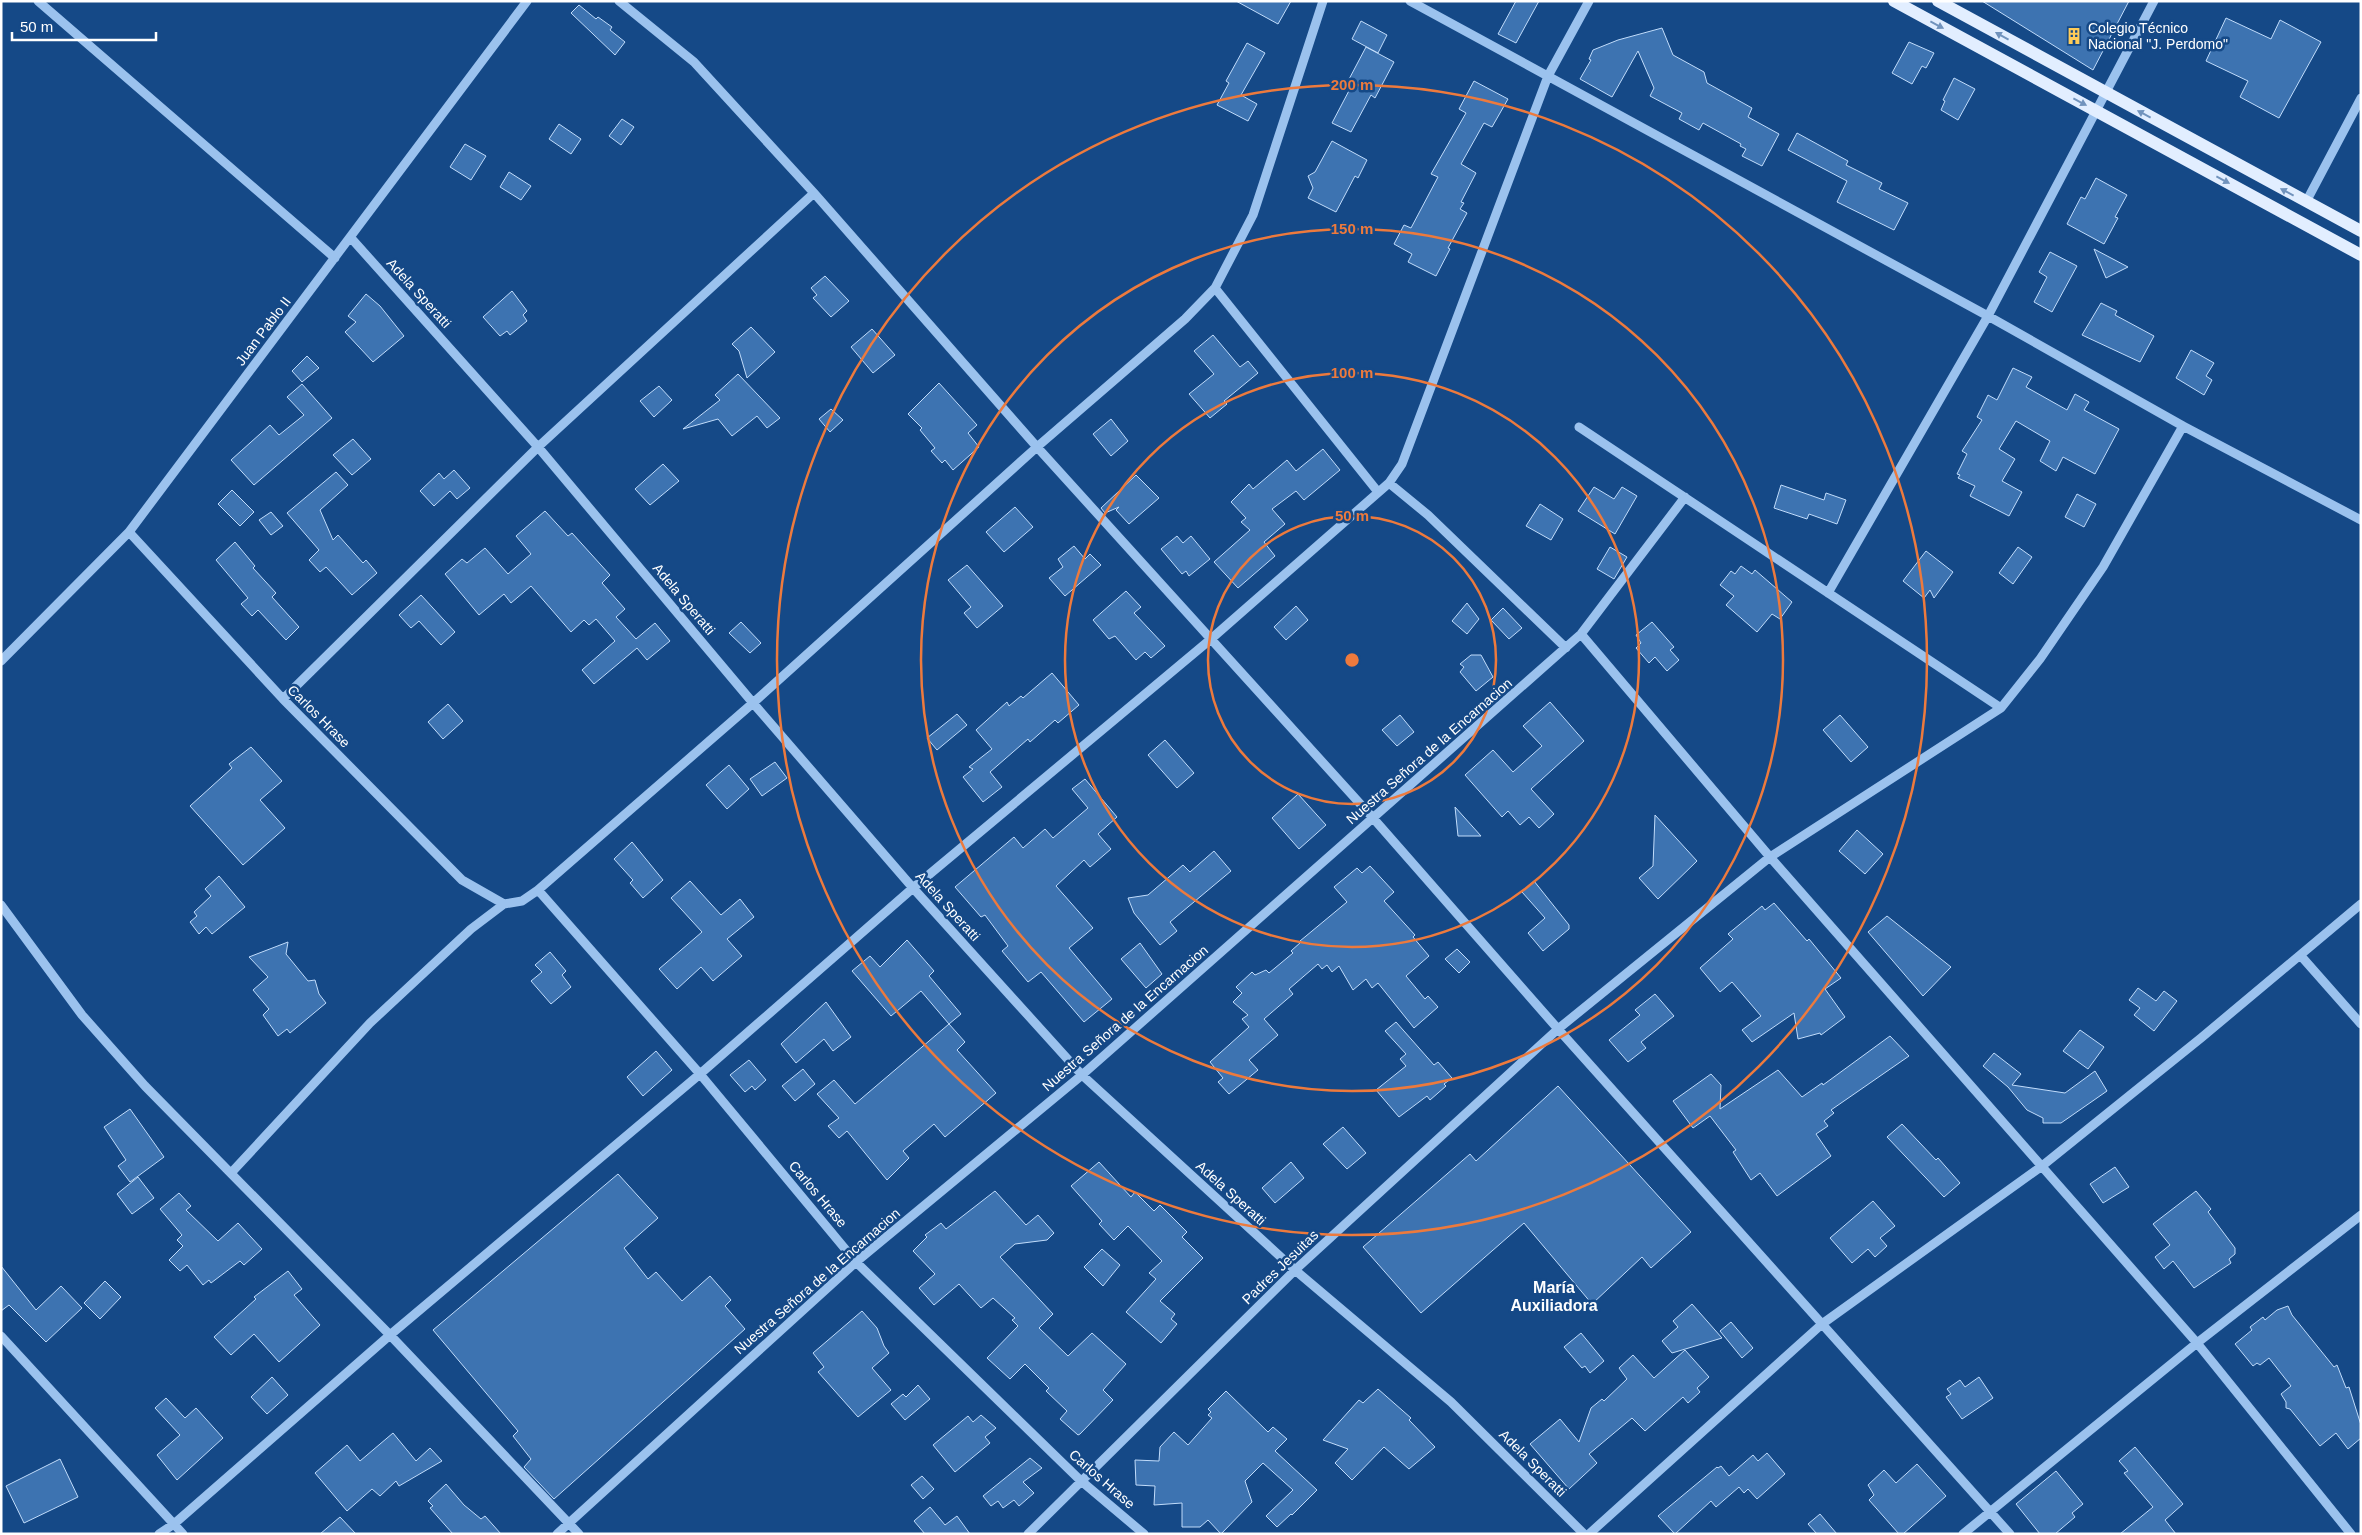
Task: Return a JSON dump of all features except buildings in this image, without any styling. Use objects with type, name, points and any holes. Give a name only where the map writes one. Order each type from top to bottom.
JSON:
[{"type":"main road","points":[[1894,1],[2361,254]]},
{"type":"main road","points":[[1938,1],[2361,232]]},
{"type":"street","points":[[38,1],[336,258]]},
{"type":"street","name":"Juan Pablo II","points":[[1,661],[129,532],[527,1]]},
{"type":"street","points":[[619,1],[694,62],[814,193],[1037,446],[1374,818],[1558,1028],[2010,1534]]},
{"type":"street","points":[[231,1173],[370,1024],[471,929],[504,904],[522,900],[538,890],[753,703],[1037,446],[1184,320],[1215,288],[1253,215],[1323,1]]},
{"type":"street","points":[[1410,1],[1988,316],[2183,426],[2361,520]]},
{"type":"street","points":[[159,1534],[174,1524],[390,1335],[700,1074],[913,888],[1211,639],[1389,483],[1402,464],[1548,76],[1589,1]]},
{"type":"street","points":[[1828,593],[1988,316],[2154,1]]},
{"type":"street","points":[[2306,202],[2361,98]]},
{"type":"street","points":[[283,700],[538,447],[814,193]]},
{"type":"street","name":"Adela Speratti","points":[[351,238],[538,447],[753,703],[913,888],[1082,1075],[1296,1270],[1451,1402],[1584,1534]]},
{"type":"street","points":[[1215,288],[1378,492]]},
{"type":"street","name":"Padres Jesuitas","points":[[1028,1534],[1080,1480],[1296,1270],[1558,1028],[1770,856],[2001,708],[2040,659],[2103,567],[2183,426]]},
{"type":"street","points":[[1579,427],[2001,708]]},
{"type":"street","points":[[1389,483],[1428,515],[1566,648]]},
{"type":"street","name":"Nuestra Señora de la Encarnacion","points":[[557,1534],[856,1262],[1082,1075],[1566,648],[1581,634],[1685,497]]},
{"type":"street","name":"Carlos Hrase","points":[[129,532],[283,700],[462,880],[504,904]]},
{"type":"street","points":[[1581,634],[1770,856],[2197,1343],[2351,1534]]},
{"type":"street","name":"Carlos Hrase","points":[[538,890],[700,1074],[856,1262],[1080,1480],[1144,1534]]},
{"type":"street","points":[[1589,1534],[1822,1324],[2042,1166],[2301,956],[2361,904]]},
{"type":"street","points":[[1,905],[82,1015],[146,1086],[390,1335],[579,1534]]},
{"type":"street","points":[[2301,956],[2361,1024]]},
{"type":"street","points":[[1963,1534],[2197,1343],[2361,1215]]},
{"type":"street","points":[[1,1336],[183,1534]]},
{"type":"place","name":"Colegio Técnico Nacional \"J. Perdomo\"","points":[[2074,36]]},
{"type":"district","name":"María Auxiliadora","points":[[1554,1296]]}]
